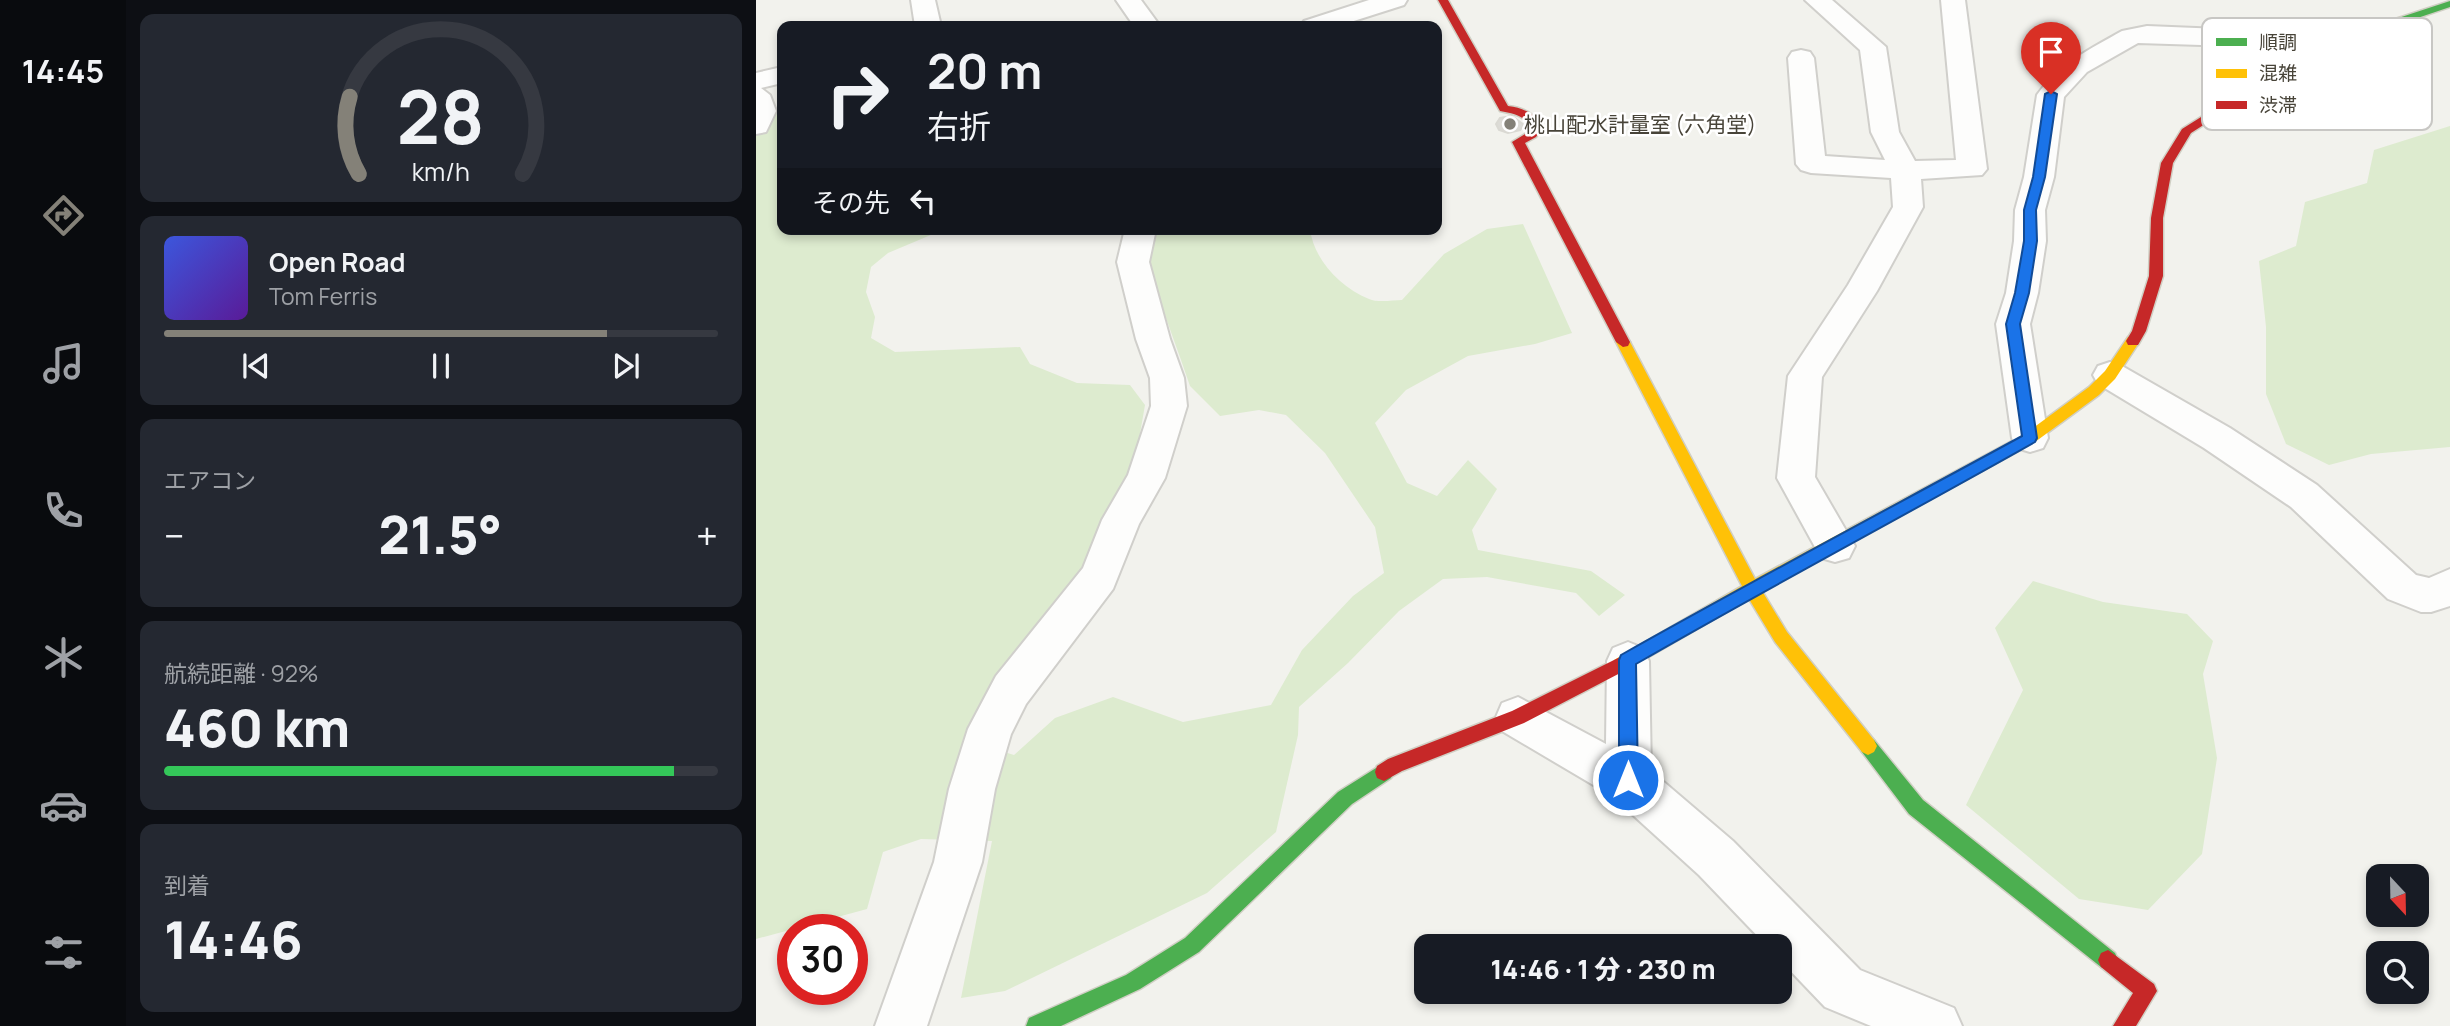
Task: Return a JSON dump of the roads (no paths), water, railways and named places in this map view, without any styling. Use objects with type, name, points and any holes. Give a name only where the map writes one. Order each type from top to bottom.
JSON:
[{"type":"street","points":[[923,0],[927,21]]},
{"type":"street","points":[[1128,0],[1143,21]]},
{"type":"street","points":[[1329,21],[1395,0]]},
{"type":"street","points":[[1443,0],[1504,109],[1524,112],[1533,119],[1536,128],[1532,135],[1518,142],[1752,589],[1782,637],[1916,807],[2147,991],[2124,1026]]},
{"type":"street","points":[[1817,0],[1873,47],[1885,132],[1905,170],[1908,207],[1861,291],[1805,376],[1796,478],[1835,547]]},
{"type":"street","points":[[1801,58],[1811,164],[1905,170],[1972,169],[1952,0]]},
{"type":"street","points":[[2408,18],[2450,4]]},
{"type":"street","points":[[2030,438],[2013,324],[2022,293],[2030,241],[2030,210],[2039,177],[2051,94],[2078,66],[2131,36],[2202,36]]},
{"type":"street","points":[[756,81],[777,76]]},
{"type":"street","points":[[756,95],[762,111],[756,126]]},
{"type":"street","points":[[1037,1026],[1133,982],[1192,946],[1345,799],[1395,765],[1518,716],[1628,660],[1752,589],[1835,547],[2030,438],[2094,391],[2109,375],[2139,331],[2156,276],[2157,218],[2166,163],[2186,131],[2202,121]]},
{"type":"street","points":[[901,1026],[958,862],[972,789],[990,729],[1011,690],[1099,577],[1121,520],[1146,478],[1169,406],[1167,377],[1153,339],[1133,262],[1140,235]]},
{"type":"street","points":[[2109,375],[2217,438],[2304,496],[2402,587],[2418,596],[2437,595],[2450,586]]},
{"type":"street","points":[[1628,660],[1628,780]]},
{"type":"street","points":[[1518,716],[1628,780],[1716,858],[1843,989],[1936,1026]]},
{"type":"place","name":"桃山配水計量室 (六角堂)","points":[[1510,124]]}]
